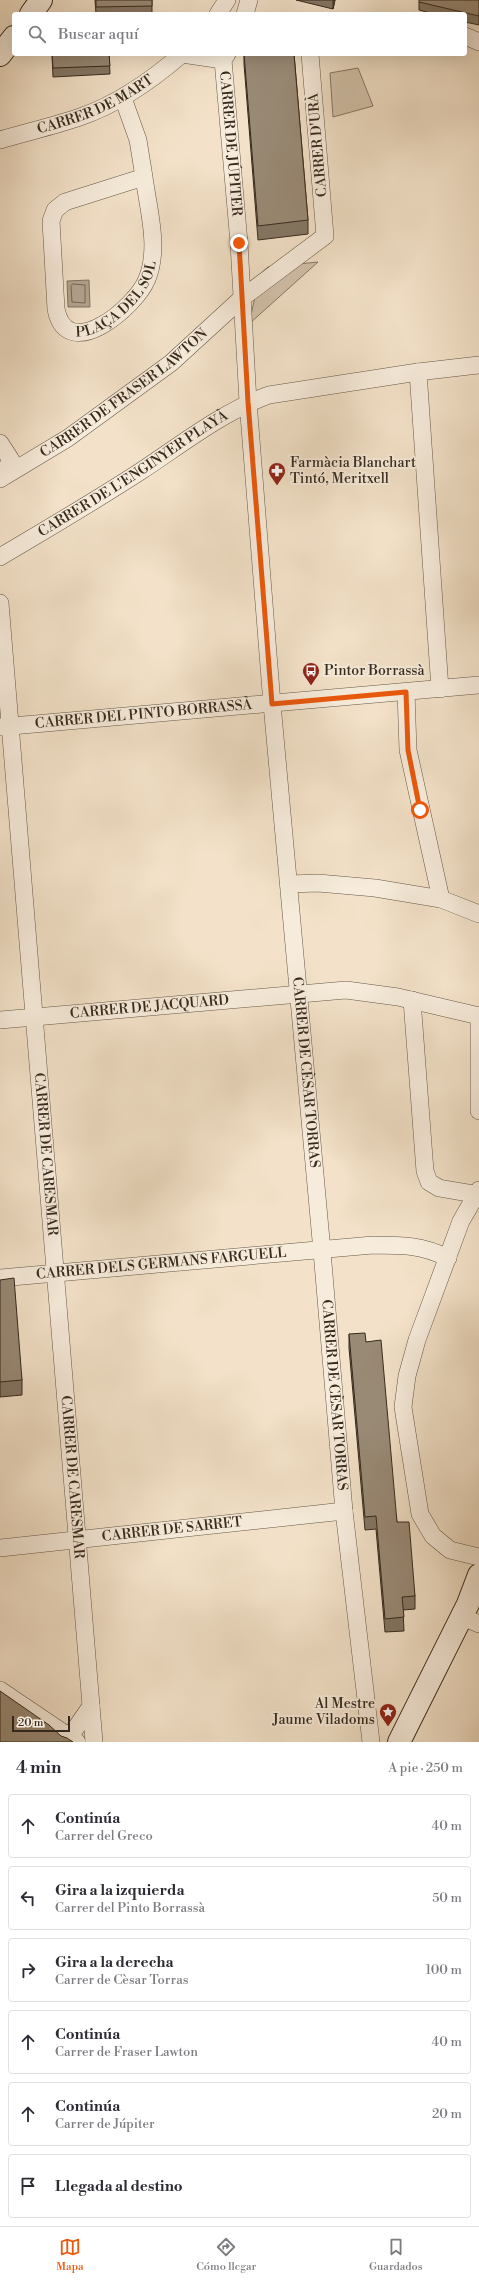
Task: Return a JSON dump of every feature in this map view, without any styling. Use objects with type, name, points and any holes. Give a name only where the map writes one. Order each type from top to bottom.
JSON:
[{"type":"street","points":[[32,12],[41,0]]},
{"type":"street","points":[[219,12],[227,0]]},
{"type":"street","points":[[245,12],[249,0]]},
{"type":"street","points":[[467,37],[479,42]]},
{"type":"street","points":[[0,55],[12,40]]},
{"type":"street","name":"CARRER DE MART","points":[[0,140],[81,117],[123,98],[163,70],[180,56]]},
{"type":"street","name":"CARRER DE JÚPITER","points":[[211,56],[225,57],[242,298]]},
{"type":"street","name":"CARRER D'URÀ","points":[[310,56],[325,236]]},
{"type":"street","name":"PLAÇA DEL SOL","points":[[123,98],[138,140],[144,177],[152,239],[153,262],[147,279],[138,295],[127,308],[94,330],[81,334],[68,330],[58,321],[56,309],[51,221],[55,210],[65,202],[144,177]]},
{"type":"street","name":"CARRER DE FRASER LAWTON","points":[[0,478],[68,438],[171,363],[242,298],[325,236]]},
{"type":"street","points":[[242,298],[248,402]]},
{"type":"street","name":"CARRER DE L'ENGINYER PLAYÀ","points":[[0,558],[106,494],[223,416],[248,402],[269,395],[293,391],[418,372],[479,365]]},
{"type":"street","points":[[418,372],[440,689]]},
{"type":"street","name":"CARRER DE CÈSAR TORRAS","points":[[248,402],[272,704],[299,993],[344,1511],[371,1742]]},
{"type":"street","points":[[0,443],[11,460],[0,478]]},
{"type":"street","name":"CARRER DE CARESMAR","points":[[0,604],[5,727],[35,1017],[94,1742]]},
{"type":"street","name":"CARRER DEL PINTO BORRASSÀ","points":[[5,727],[479,685]]},
{"type":"street","points":[[406,692],[408,750],[440,899]]},
{"type":"street","points":[[289,884],[318,883],[375,888],[440,899],[479,914]]},
{"type":"street","name":"CARRER DE JACQUARD","points":[[0,1020],[346,990],[412,1000],[479,1015]]},
{"type":"street","points":[[412,1000],[425,1171],[429,1182],[439,1188],[478,1193],[461,1221],[417,1340],[407,1376],[403,1407],[420,1514],[433,1536],[450,1550],[479,1557]]},
{"type":"street","points":[[479,1015],[479,1111]]},
{"type":"street","name":"CARRER DELS GERMANS FARGUELL","points":[[0,1278],[56,1272],[322,1251],[373,1245],[407,1244],[435,1251],[448,1258]]},
{"type":"street","name":"CARRER DE SARRET","points":[[0,1548],[344,1511]]},
{"type":"street","points":[[399,1742],[470,1620],[479,1574]]},
{"type":"street","points":[[0,1690],[71,1740],[91,1706]]},
{"type":"shaded area","points":[[358,68],[373,106],[333,117],[330,73]]},
{"type":"shaded area","points":[[318,262],[249,324],[260,274],[268,267]]},
{"type":"water","points":[[89,280],[90,307],[68,307],[67,281]]},
{"type":"building","points":[[96,0],[152,0],[152,6],[96,7]]},
{"type":"building","points":[[419,0],[479,0],[479,16],[467,12],[419,2]]},
{"type":"building","points":[[52,56],[109,56],[110,66],[53,68]]},
{"type":"building","points":[[244,56],[294,56],[308,220],[258,226]]},
{"type":"building","points":[[14,1278],[22,1380],[0,1382],[0,1280]]},
{"type":"building","points":[[365,1333],[366,1342],[381,1340],[397,1522],[409,1522],[415,1596],[402,1597],[404,1617],[385,1619],[376,1516],[365,1517],[349,1334]]},
{"type":"building","points":[[0,1691],[49,1725],[61,1736],[73,1742],[0,1742]]},
{"type":"place","name":"Farmàcia Blanchart Tintó, Meritxell","points":[[277,486]]},
{"type":"place","name":"Pintor Borrassà","points":[[311,686]]},
{"type":"place","name":"Al Mestre Jaume Viladoms","points":[[388,1727]]},
{"type":"route","points":[[239,243],[248,402],[272,704],[406,692],[408,750],[420,810]]}]
